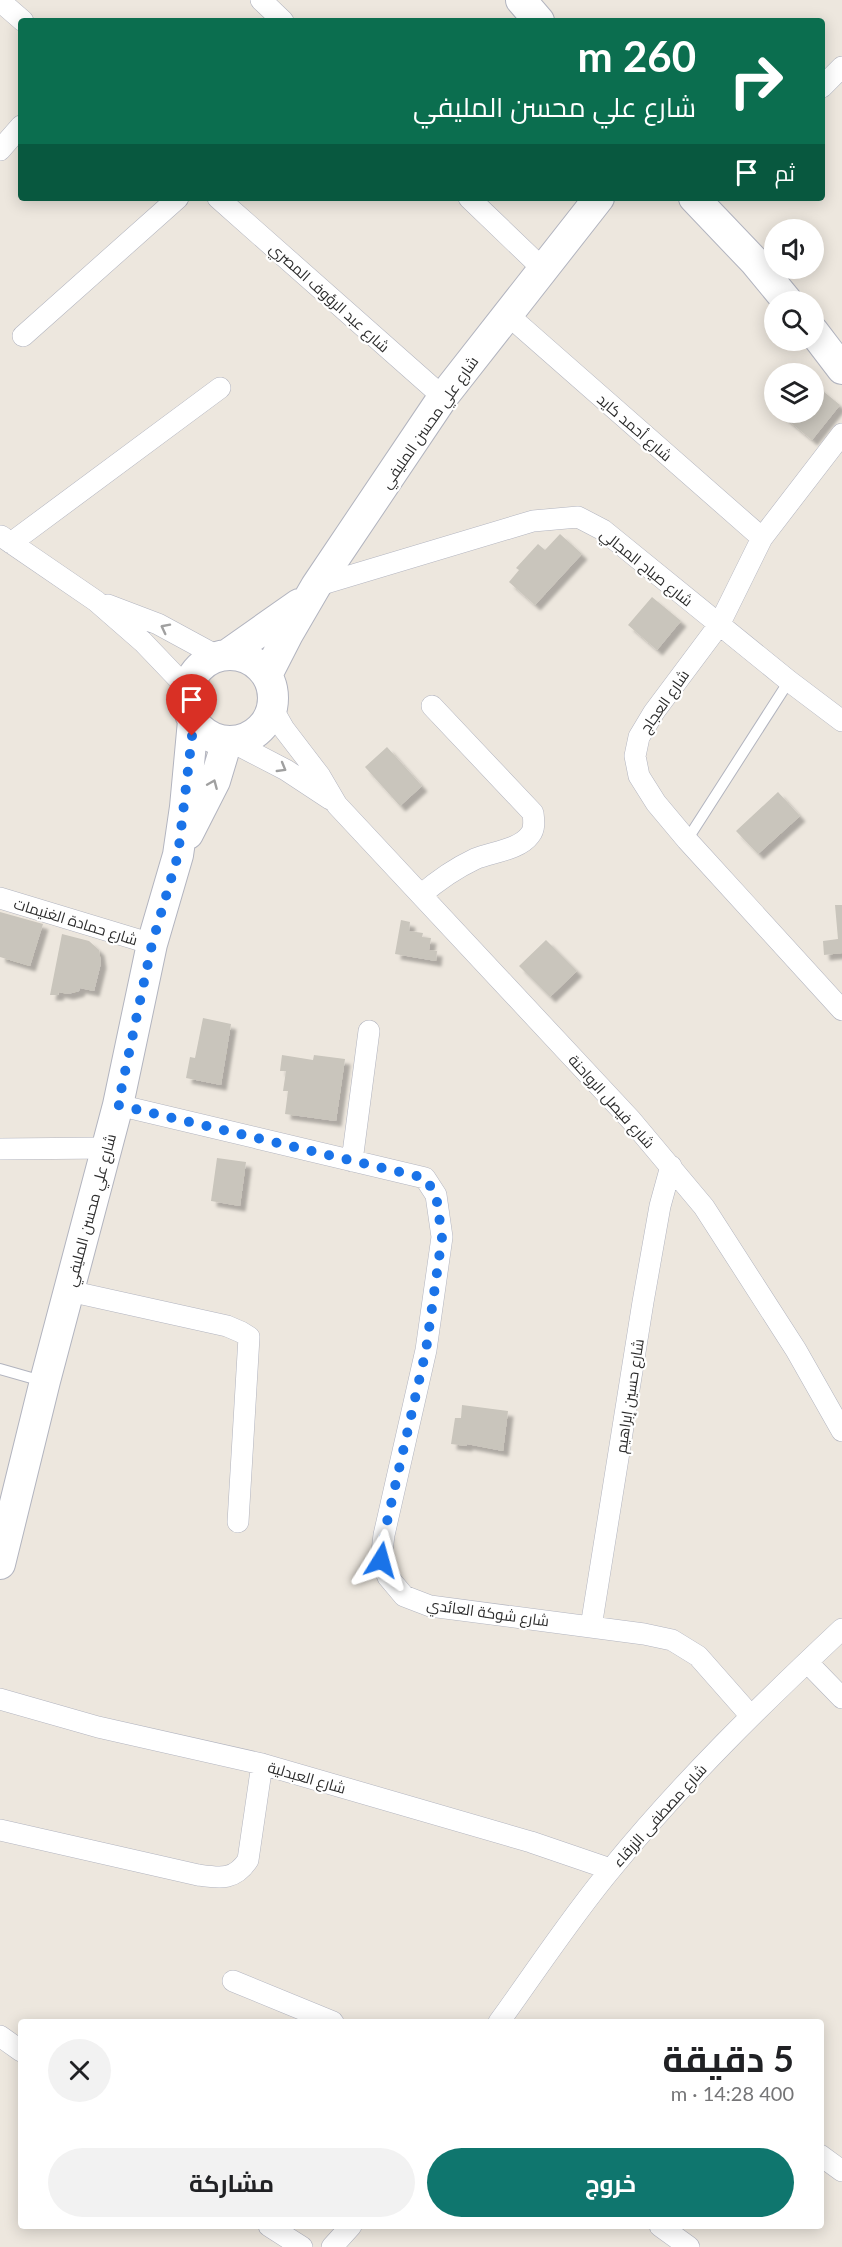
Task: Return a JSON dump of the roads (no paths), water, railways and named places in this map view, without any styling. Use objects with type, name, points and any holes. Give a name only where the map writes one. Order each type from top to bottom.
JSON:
[{"type":"street","points":[[261,0],[280,18]]},
{"type":"street","points":[[521,0],[536,18]]},
{"type":"street","points":[[0,1],[20,18]]},
{"type":"street","points":[[825,84],[842,67]]},
{"type":"street","points":[[0,150],[18,129]]},
{"type":"street","points":[[23,336],[175,201]]},
{"type":"street","name":"شارع عبد الرؤوف المصري","points":[[221,201],[443,397]]},
{"type":"street","points":[[472,201],[544,270]]},
{"type":"street","name":"شارع علي محسن المليفي","points":[[267,675],[314,590],[443,397],[597,201]]},
{"type":"street","points":[[702,201],[779,291]]},
{"type":"street","name":"شارع أحمد كايد","points":[[508,315],[762,538]]},
{"type":"street","points":[[824,345],[842,369]]},
{"type":"street","points":[[187,688],[143,642],[96,601],[5,539],[220,388]]},
{"type":"street","name":"شارع العجاج","points":[[842,434],[762,538],[719,625],[654,712],[639,737],[634,756],[639,776],[656,802],[687,840],[842,1010]]},
{"type":"street","name":"شارع صياح المجالي","points":[[314,590],[533,521],[578,517],[603,530],[789,681],[842,721]]},
{"type":"street","name":"شارع علي محسن المليفي","points":[[222,655],[314,590]]},
{"type":"street","points":[[96,601],[158,624],[222,655],[250,659],[267,675],[273,696],[272,708],[261,728],[252,735],[229,741],[207,735],[193,721],[188,711],[187,688],[197,668],[206,661],[222,655]]},
{"type":"street","points":[[421,895],[435,883],[475,859],[523,842],[531,834],[534,824],[533,813],[432,706]]},
{"type":"street","name":"شارع فيصل الرواحنة","points":[[272,708],[284,729],[320,776],[337,805]]},
{"type":"street","name":"شارع علي محسن المليفي","points":[[0,1564],[118,1105],[152,944],[178,855],[193,721]]},
{"type":"street","name":"شارع علي محسن المليفي","points":[[178,855],[215,781],[229,741]]},
{"type":"street","name":"شارع فيصل الرواحنة","points":[[229,741],[286,770],[337,805],[631,1120],[704,1206],[739,1258],[842,1431]]},
{"type":"street","name":"شارع حمادة الغنيمات","points":[[0,898],[152,944]]},
{"type":"street","points":[[352,1161],[369,1031]]},
{"type":"street","name":"شارع شوكة العائدي","points":[[118,1105],[425,1178],[436,1195],[442,1237],[426,1350],[384,1535],[381,1560],[388,1577],[404,1596],[429,1606],[644,1634],[672,1640],[698,1656],[750,1715]]},
{"type":"street","points":[[0,1149],[106,1148]]},
{"type":"street","name":"شارع حسين إبراهيم","points":[[591,1627],[647,1280],[660,1206],[671,1166]]},
{"type":"street","points":[[69,1291],[227,1326],[249,1338],[238,1522]]},
{"type":"street","name":"شارع مصطفى الزرقاء","points":[[501,2019],[610,1869],[647,1826],[750,1715],[842,1629]]},
{"type":"street","points":[[807,1662],[842,1698]]},
{"type":"street","name":"شارع العبدلية","points":[[0,1699],[98,1727],[262,1764],[531,1842],[610,1869]]},
{"type":"street","points":[[0,1830],[186,1872],[223,1878],[240,1871],[248,1860],[262,1764]]},
{"type":"street","points":[[233,1981],[326,2019]]},
{"type":"street","points":[[0,2036],[18,2049]]},
{"type":"street","points":[[824,2158],[842,2171]]},
{"type":"street","points":[[274,2229],[302,2247]]},
{"type":"street","points":[[664,2229],[689,2247]]},
{"type":"lane","points":[[687,840],[789,681]]},
{"type":"lane","points":[[0,1370],[45,1382]]}]
